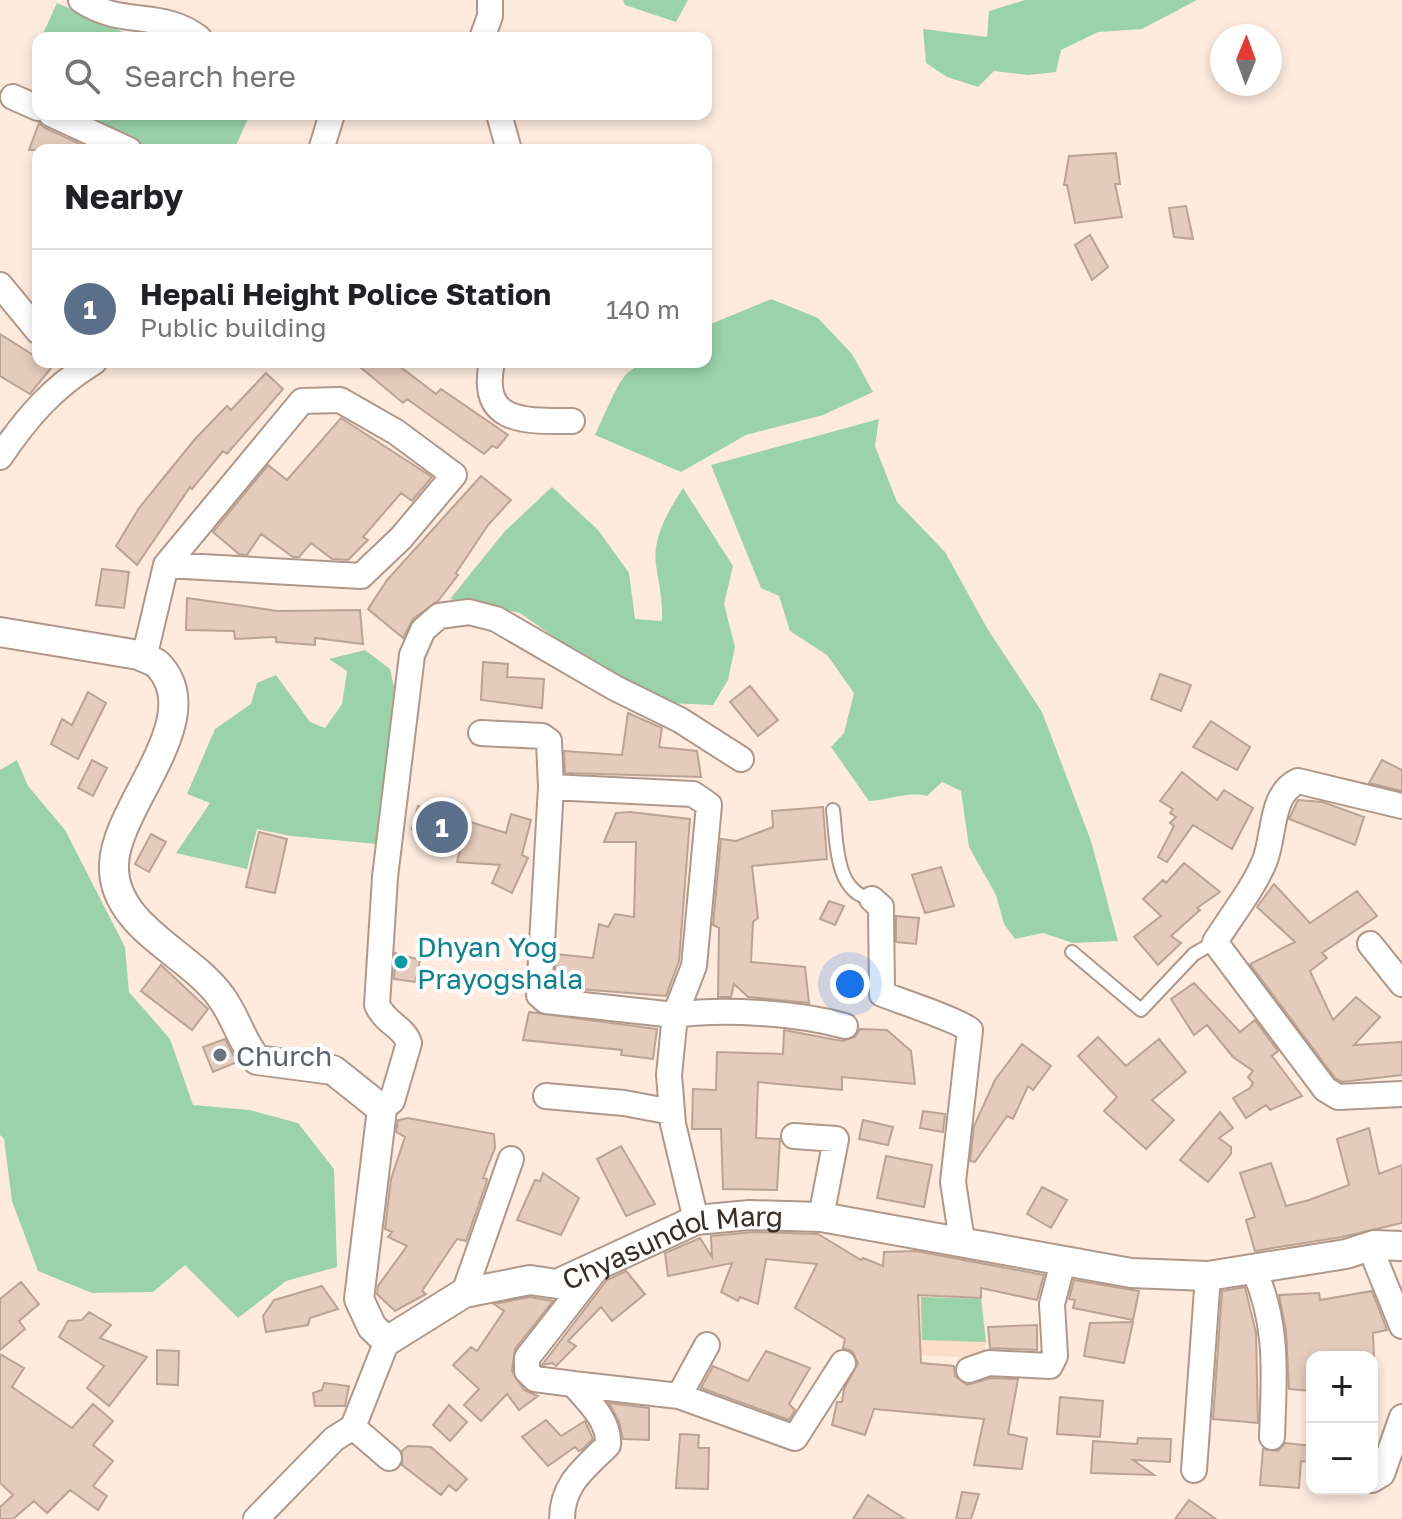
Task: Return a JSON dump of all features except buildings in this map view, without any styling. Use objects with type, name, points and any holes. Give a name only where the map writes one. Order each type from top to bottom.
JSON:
[{"type":"street","points":[[81,0],[112,16],[177,23],[190,32]]},
{"type":"street","points":[[484,32],[490,16],[490,0]]},
{"type":"street","points":[[13,97],[32,105]]},
{"type":"street","points":[[64,120],[116,144]]},
{"type":"street","points":[[323,144],[330,120]]},
{"type":"street","points":[[501,120],[507,144]]},
{"type":"street","points":[[0,285],[32,324]]},
{"type":"street","points":[[0,457],[30,413],[75,368]]},
{"type":"street","points":[[491,368],[487,386],[492,402],[504,413],[532,421],[572,421]]},
{"type":"street","points":[[144,658],[166,565],[302,401],[340,400],[396,432],[454,475],[401,538],[361,576],[166,565]]},
{"type":"street","points":[[256,1519],[334,1439],[353,1427],[387,1341],[372,1327],[359,1299],[382,1109],[392,1101],[409,1043],[406,1035],[384,1019],[377,1005],[385,877],[406,696],[412,655],[423,630],[439,616],[452,611],[496,619],[615,688],[680,720],[741,759]]},
{"type":"street","points":[[0,632],[144,658],[159,665],[170,682],[173,711],[169,735],[122,825],[115,850],[115,887],[131,913],[219,994],[247,1048],[257,1060],[333,1070],[382,1109]]},
{"type":"street","points":[[481,733],[542,736],[549,741],[551,787],[539,995],[546,1001],[675,1015],[700,1012],[820,1019],[845,1026]]},
{"type":"street","points":[[1402,806],[1298,781],[1287,787],[1280,800],[1265,861],[1215,942],[1325,1089],[1338,1097],[1402,1094]]},
{"type":"street","points":[[551,787],[693,794],[709,805],[694,966],[675,1015],[669,1075],[672,1112],[696,1220]]},
{"type":"street","points":[[872,899],[881,907],[882,994],[947,1021],[961,1022],[970,1030],[953,1182],[962,1241]]},
{"type":"street","points":[[1370,944],[1402,984]]},
{"type":"street","points":[[546,1096],[610,1101],[672,1112]]},
{"type":"street","points":[[794,1136],[836,1139],[821,1217]]},
{"type":"street","points":[[464,1293],[511,1159]]},
{"type":"street","name":"Chyasundol Marg","points":[[387,1341],[464,1293],[530,1280],[557,1284],[696,1220],[750,1215],[821,1217],[1131,1273],[1208,1276],[1346,1254],[1374,1245],[1402,1246]]},
{"type":"street","points":[[1374,1245],[1376,1262],[1402,1326]]},
{"type":"street","points":[[969,1370],[989,1363],[1050,1366],[1055,1356],[1052,1304],[1063,1262]]},
{"type":"street","points":[[598,1267],[527,1358],[527,1371],[535,1379],[679,1396],[795,1438],[843,1363]]},
{"type":"street","points":[[1254,1270],[1268,1300],[1275,1347],[1272,1437]]},
{"type":"street","points":[[1194,1470],[1208,1276]]},
{"type":"street","points":[[679,1396],[707,1345]]},
{"type":"street","points":[[562,1519],[562,1502],[567,1486],[608,1445],[597,1411],[573,1384]]},
{"type":"street","points":[[1378,1476],[1382,1474],[1402,1417]]},
{"type":"street","points":[[353,1427],[389,1458]]},
{"type":"lane","points":[[833,810],[841,874],[863,898],[872,899]]},
{"type":"lane","points":[[1072,952],[1141,1010],[1194,954],[1215,942]]},
{"type":"shaded area","points":[[956,1251],[979,1253],[986,1342],[983,1358],[896,1354],[885,1280],[954,1277]]},
{"type":"green space","points":[[623,0],[688,0],[676,22],[625,5]]},
{"type":"green space","points":[[1025,0],[1197,0],[1142,29],[1098,32],[1061,50],[1056,72],[1028,75],[994,71],[978,87],[947,77],[926,63],[923,29],[987,37],[989,11]]},
{"type":"green space","points":[[57,3],[123,32],[44,32]]},
{"type":"green space","points":[[84,120],[247,120],[237,144],[135,144]]},
{"type":"green space","points":[[771,299],[818,318],[852,354],[873,392],[823,415],[746,435],[681,472],[595,435],[615,391],[632,370],[712,368],[712,324]]},
{"type":"green space","points":[[879,419],[875,446],[897,502],[945,552],[987,628],[1042,712],[1091,841],[1118,941],[1073,943],[1043,933],[1015,939],[1004,924],[996,895],[969,847],[961,791],[942,782],[927,796],[905,795],[869,801],[831,747],[844,733],[854,693],[827,655],[790,631],[779,596],[761,588],[711,465]]},
{"type":"green space","points":[[552,487],[598,530],[629,573],[635,619],[662,621],[655,555],[659,534],[683,488],[733,566],[724,604],[735,647],[728,680],[713,705],[667,703],[584,658],[520,613],[450,599],[505,531]]},
{"type":"green space","points":[[365,650],[390,669],[394,687],[377,844],[291,836],[257,829],[247,869],[176,853],[210,803],[187,794],[215,729],[251,704],[257,683],[276,675],[310,722],[325,728],[342,704],[347,671],[329,659]]},
{"type":"green space","points":[[17,760],[28,786],[65,830],[125,947],[129,992],[170,1039],[193,1105],[249,1110],[298,1123],[334,1169],[337,1267],[286,1281],[238,1318],[185,1265],[153,1292],[92,1293],[38,1271],[12,1201],[4,1139],[0,1135],[0,770]]},
{"type":"green space","points":[[921,1297],[981,1299],[986,1342],[922,1340]]},
{"type":"place","name":"Hepali Height Police Station","points":[[442,827]]},
{"type":"place","name":"Dhyan Yog Prayogshala","points":[[401,962]]},
{"type":"place","name":"Church","points":[[220,1055]]}]
